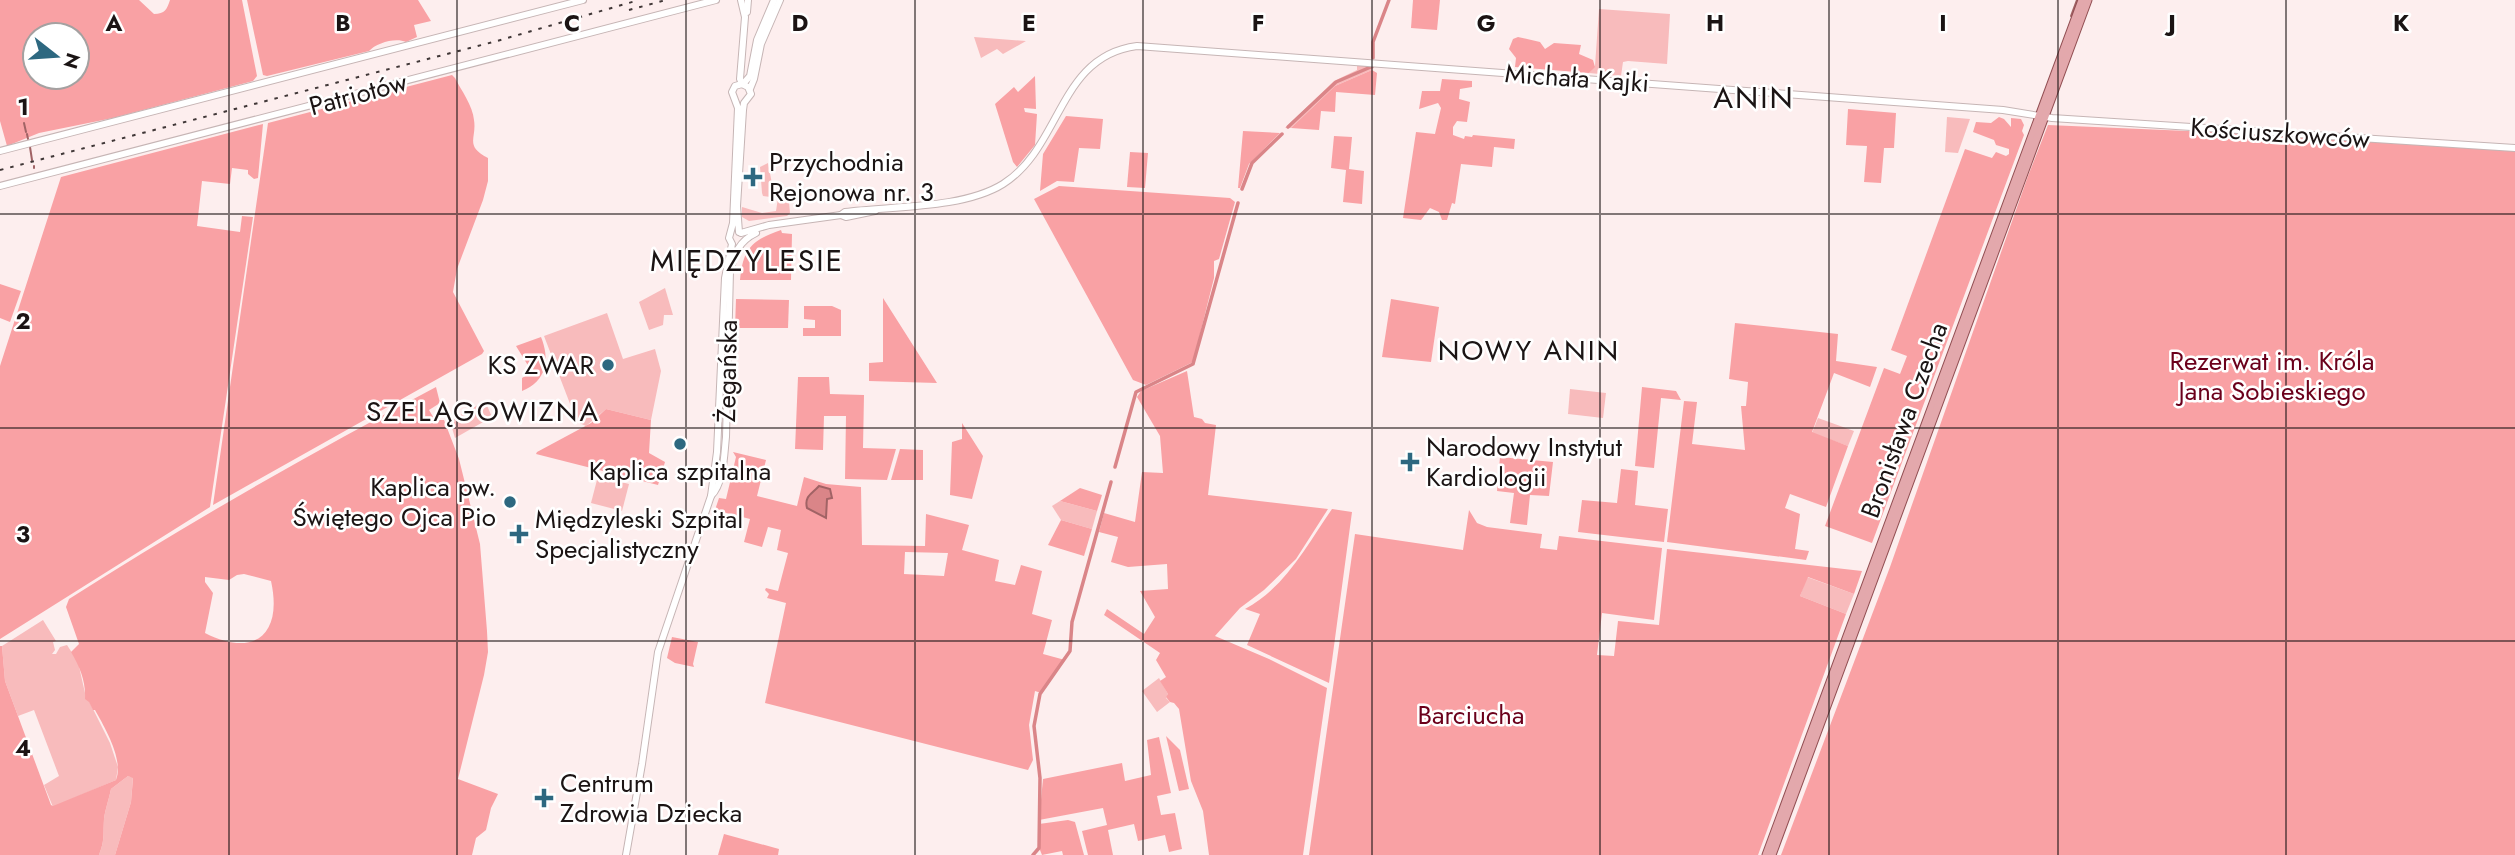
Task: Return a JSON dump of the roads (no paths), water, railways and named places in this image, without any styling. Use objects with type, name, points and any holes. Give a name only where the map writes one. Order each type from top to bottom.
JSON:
[{"type":"main road","name":"Bronisława Czecha","points":[[1772,855],[2082,0]]},
{"type":"main road","name":"Bronisława Czecha","points":[[1766,855],[2042,116],[2088,0]]},
{"type":"street","name":"Patriotów","points":[[0,150],[583,0]]},
{"type":"street","name":"Patriotów","points":[[0,186],[716,0]]},
{"type":"street","points":[[740,85],[747,0],[740,0],[745,17]]},
{"type":"street","points":[[774,0],[757,40],[750,76],[732,92],[735,100],[745,102],[750,96],[759,51],[780,0]]},
{"type":"street","name":"Michała Kajki","points":[[738,238],[774,225],[870,209],[968,198],[1004,184],[1032,158],[1078,79],[1096,61],[1115,51],[1137,46],[2003,110],[2042,116]]},
{"type":"street","points":[[740,85],[750,89]]},
{"type":"street","name":"Żegańska","points":[[626,855],[662,636],[712,496],[717,452],[724,278],[738,238],[738,111],[735,100]]},
{"type":"street","name":"Żegańska","points":[[738,238],[738,194],[745,102]]},
{"type":"street","name":"Kościuszkowców","points":[[2042,116],[2515,148]]},
{"type":"waterway","points":[[1373,58],[1373,42],[1389,0]]},
{"type":"waterway","points":[[2071,16],[2077,0]]},
{"type":"waterway","points":[[1288,127],[1336,82],[1373,66]]},
{"type":"waterway","points":[[24,123],[26,132]]},
{"type":"waterway","points":[[27,134],[28,139]]},
{"type":"waterway","points":[[1242,189],[1252,163],[1282,134]]},
{"type":"waterway","points":[[30,147],[32,160]]},
{"type":"waterway","points":[[1115,467],[1136,392],[1193,364],[1238,203]]},
{"type":"waterway","points":[[1033,855],[1039,848],[1040,778],[1034,726],[1040,694],[1070,651],[1072,622],[1111,482]]},
{"type":"railway","points":[[0,170],[497,41],[639,0]]},
{"type":"railway","points":[[629,10],[666,0]]},
{"type":"place","name":"Przychodnia Rejonowa nr. 3","points":[[753,177]]},
{"type":"place","name":"KS ZWAR","points":[[608,365]]},
{"type":"place","name":"Kaplica szpitalna","points":[[680,444]]},
{"type":"place","name":"Narodowy Instytut Kardiologii","points":[[1410,462]]},
{"type":"place","name":"Kaplica pw. Świętego Ojca Pio","points":[[510,502]]},
{"type":"place","name":"Międzyleski Szpital Specjalistyczny","points":[[519,534]]},
{"type":"place","name":"Centrum Zdrowia Dziecka","points":[[544,798]]},
{"type":"district","name":"ANIN","points":[[1754,98]]},
{"type":"district","name":"MIĘDZYLESIE","points":[[747,261]]},
{"type":"district","name":"NOWY ANIN","points":[[1529,350]]},
{"type":"district","name":"SZELĄGOWIZNA","points":[[483,411]]},
{"type":"park label","name":"Rezerwat im. Króla Jana Sobieskiego","points":[[2272,376]]},
{"type":"park label","name":"Barciucha","points":[[1471,715]]}]
